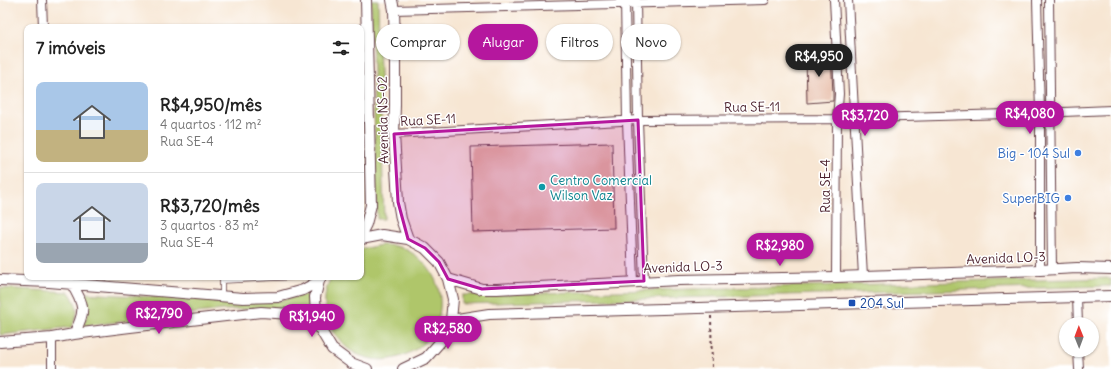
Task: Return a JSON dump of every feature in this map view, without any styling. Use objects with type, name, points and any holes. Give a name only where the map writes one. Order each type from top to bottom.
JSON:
[{"type":"street","points":[[42,0],[43,24]]},
{"type":"street","name":"Avenida NS-02","points":[[364,228],[371,205],[366,0]]},
{"type":"street","points":[[393,5],[765,0]]},
{"type":"street","name":"Rua SE-4","points":[[834,0],[839,94],[837,119],[836,277]]},
{"type":"street","points":[[848,0],[863,276]]},
{"type":"street","points":[[1037,0],[1040,113],[1040,270]]},
{"type":"street","points":[[1049,0],[1052,270]]},
{"type":"street","points":[[625,2],[627,121],[633,282]]},
{"type":"street","points":[[636,2],[638,120],[644,281]]},
{"type":"street","name":"Avenida NS-02","points":[[393,5],[395,98],[394,134],[398,202],[401,219],[408,239]]},
{"type":"street","name":"Rua SE-11","points":[[394,134],[638,120],[837,119],[1111,110]]},
{"type":"street","points":[[364,238],[382,235],[408,239],[425,248],[439,262],[448,279],[453,299],[451,320],[442,340],[426,358],[405,369]]},
{"type":"street","name":"Avenida LO-3","points":[[448,279],[482,289],[497,289],[644,281],[836,277],[1077,268],[1111,269]]},
{"type":"street","points":[[0,280],[24,280]]},
{"type":"street","points":[[54,280],[71,283],[243,298],[278,297],[303,290],[318,280]]},
{"type":"street","points":[[320,280],[315,297],[316,314],[320,329],[332,349],[351,363],[367,369]]},
{"type":"street","points":[[71,283],[83,307],[80,321],[74,334]]},
{"type":"street","points":[[451,320],[489,314],[1111,296]]},
{"type":"street","points":[[1077,297],[1078,317]]},
{"type":"street","points":[[0,342],[52,338],[74,334],[261,312],[290,314],[309,321],[320,329]]},
{"type":"street","points":[[52,338],[52,369]]},
{"type":"street","points":[[1078,357],[1079,369]]},
{"type":"lane","points":[[222,280],[222,296]]},
{"type":"path","points":[[711,307],[712,369]]},
{"type":"highlighted area","points":[[638,120],[644,281],[482,289],[448,279],[439,262],[425,248],[408,239],[398,202],[394,134]]},
{"type":"green space","points":[[371,0],[378,0],[379,24],[376,24],[376,60],[380,60],[384,219],[377,219]]},
{"type":"green space","points":[[381,245],[392,245],[411,252],[422,261],[431,272],[437,285],[440,298],[440,312],[436,324],[429,336],[420,346],[399,357],[381,360],[358,355],[342,343],[330,326],[325,301],[326,289],[330,280],[364,280],[364,248]]},
{"type":"green space","points":[[1111,278],[1111,286],[462,304],[462,295]]},
{"type":"green space","points":[[0,288],[69,292],[77,309],[72,327],[0,335]]},
{"type":"green space","points":[[83,293],[222,301],[278,301],[308,294],[308,312],[280,308],[223,310],[82,326],[88,313],[87,302]]},
{"type":"building","points":[[831,54],[833,101],[807,103],[806,55]]},
{"type":"building","name":"Centro Comercial Wilson Vaz","points":[[612,143],[614,228],[473,232],[471,147]]},
{"type":"place","name":"Big - 104 Sul","points":[[1078,153]]},
{"type":"place","name":"Centro Comercial Wilson Vaz","points":[[542,187]]},
{"type":"place","name":"SuperBIG","points":[[1068,198]]},
{"type":"place","name":"204 Sul","points":[[852,303]]}]
